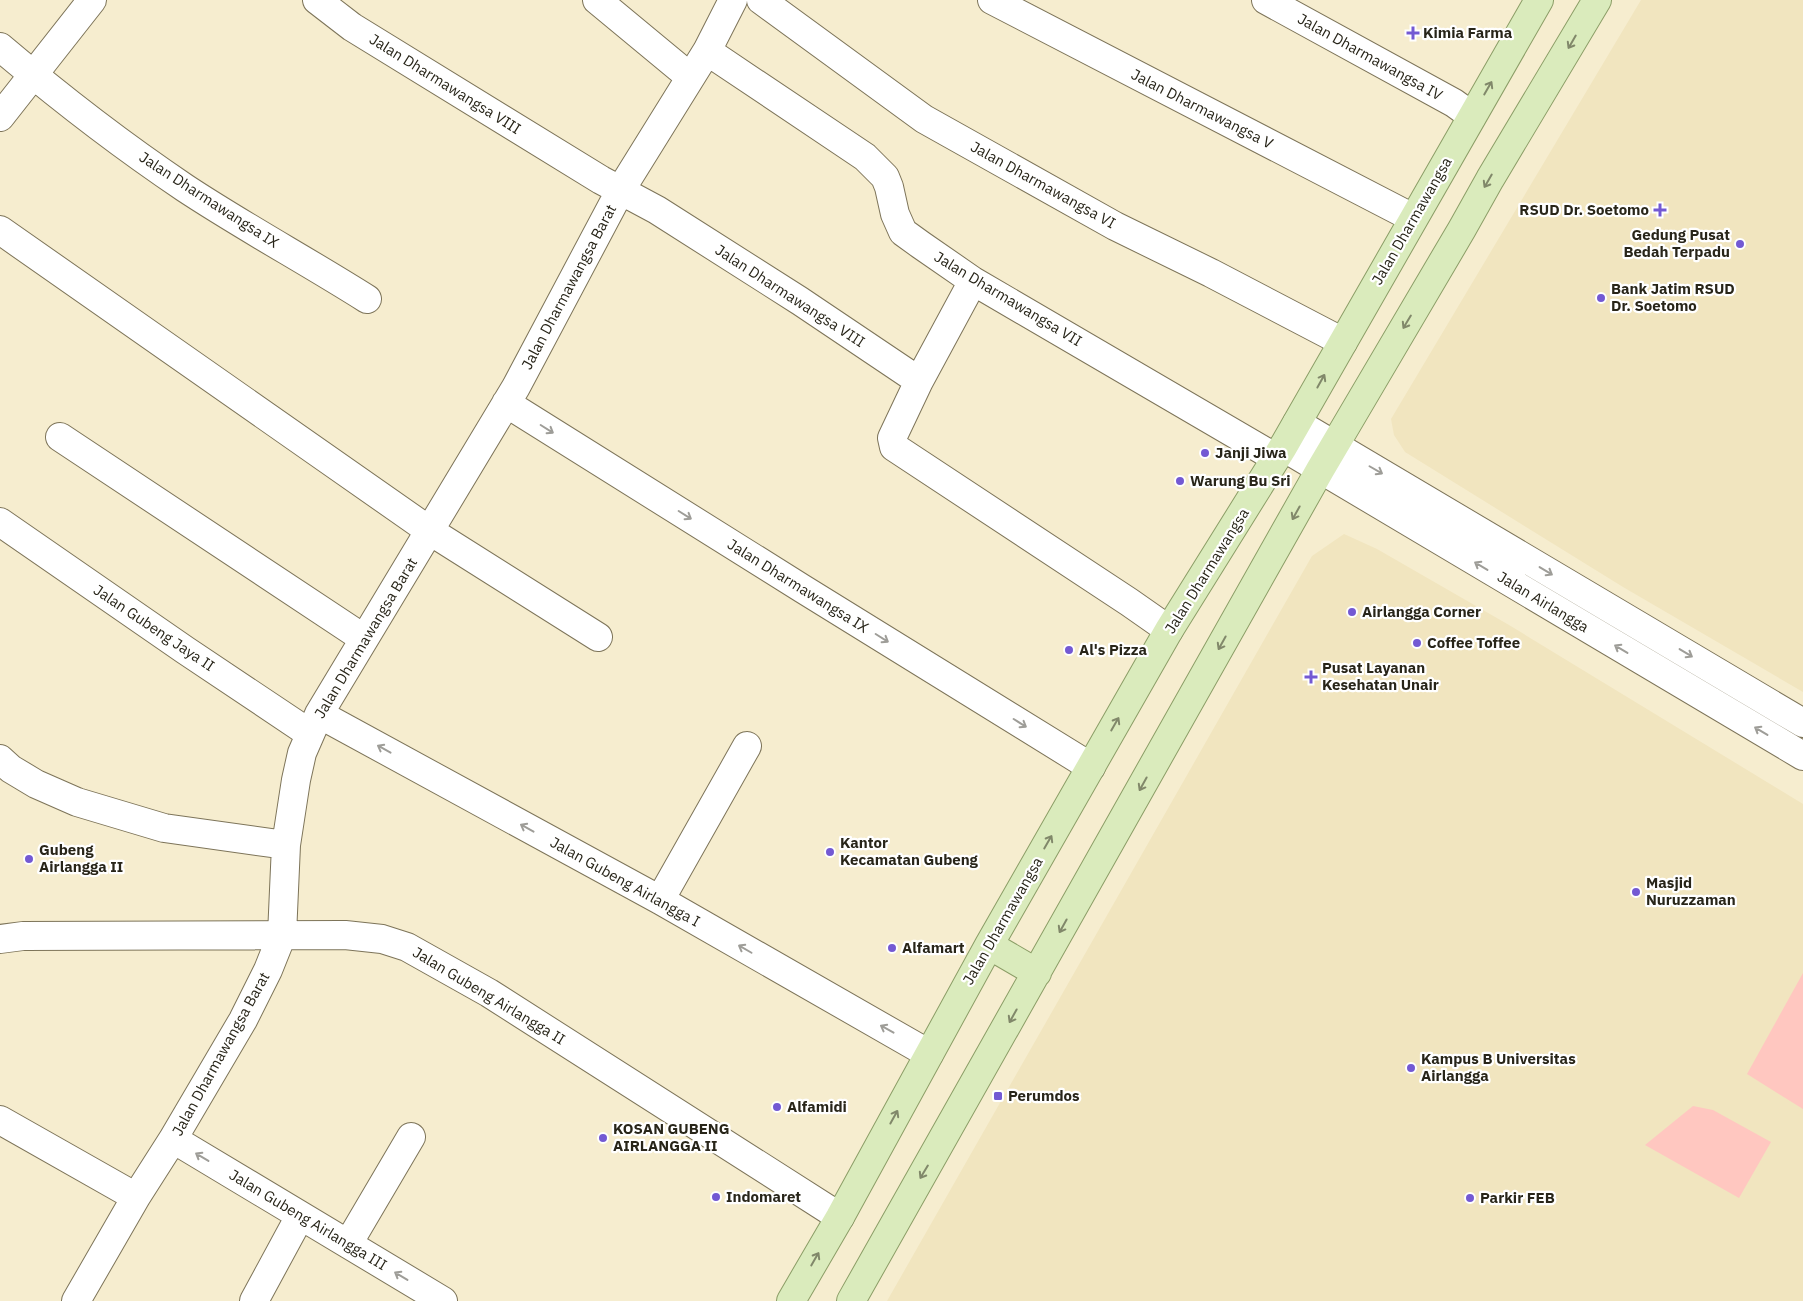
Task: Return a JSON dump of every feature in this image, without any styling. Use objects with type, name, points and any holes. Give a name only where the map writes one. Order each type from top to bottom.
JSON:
[{"type":"main road","name":"Jalan Dharmawangsa","points":[[791,1301],[840,1217],[989,945],[1169,630],[1297,424],[1539,0]]},
{"type":"main road","points":[[851,1301],[1334,445],[1597,0]]},
{"type":"main road","points":[[989,945],[1037,973]]},
{"type":"street","points":[[0,117],[92,0]]},
{"type":"street","name":"Jalan Dharmawangsa VIII","points":[[317,0],[352,27],[620,191],[665,215],[800,301],[919,381]]},
{"type":"street","points":[[597,0],[690,77]]},
{"type":"street","name":"Jalan Dharmawangsa Barat","points":[[76,1301],[136,1197],[173,1139],[243,1020],[268,970],[282,935],[286,846],[302,753],[314,723],[363,638],[430,531],[506,403],[620,191],[690,77],[734,0]]},
{"type":"street","name":"Jalan Dharmawangsa VI","points":[[761,0],[924,118],[1115,226],[1343,342]]},
{"type":"street","name":"Jalan Dharmawangsa V","points":[[992,0],[1413,218]]},
{"type":"street","name":"Jalan Dharmawangsa IV","points":[[1266,0],[1454,103],[1472,116]]},
{"type":"street","name":"Jalan Dharmawangsa IX","points":[[0,47],[33,75],[185,188],[367,299]]},
{"type":"street","name":"Jalan Dharmawangsa VII","points":[[706,50],[870,161],[885,177],[895,214],[903,232],[973,281],[1280,452]]},
{"type":"street","points":[[0,230],[430,531],[598,637]]},
{"type":"street","points":[[973,281],[919,381],[892,438],[894,447],[1169,630]]},
{"type":"street","name":"Jalan Dharmawangsa IX","points":[[506,403],[803,590],[1091,767]]},
{"type":"street","name":"Jalan Airlangga","points":[[1297,424],[1803,723]]},
{"type":"street","points":[[60,436],[363,638]]},
{"type":"street","name":"Jalan Airlangga","points":[[1280,452],[1320,470],[1803,756]]},
{"type":"street","name":"Jalan Gubeng Jaya II","points":[[0,522],[184,650],[314,723]]},
{"type":"street","name":"Jalan Gubeng Airlangga I","points":[[314,723],[660,900],[928,1054]]},
{"type":"street","points":[[660,900],[747,746]]},
{"type":"street","points":[[0,759],[11,769],[36,784],[77,802],[164,828],[286,846]]},
{"type":"street","name":"Jalan Gubeng Airlangga II","points":[[0,939],[23,936],[345,935],[382,939],[407,947],[489,993],[840,1217]]},
{"type":"street","points":[[0,1120],[136,1197]]},
{"type":"street","points":[[348,1244],[411,1137]]},
{"type":"street","name":"Jalan Gubeng Airlangga III","points":[[173,1139],[443,1301]]},
{"type":"street","points":[[254,1301],[300,1216]]},
{"type":"shaded area","name":"RSUD Dr. Soetomo","points":[[1641,0],[1803,0],[1803,692],[1623,587],[1405,452],[1394,435],[1391,419]]},
{"type":"shaded area","name":"Kampus B Universitas Airlangga","points":[[1344,534],[1377,549],[1509,625],[1803,804],[1803,1301],[887,1301],[1312,556]]},
{"type":"shaded area","points":[[1803,973],[1803,1109],[1747,1074]]},
{"type":"shaded area","points":[[1693,1106],[1713,1110],[1771,1142],[1739,1198],[1645,1145]]},
{"type":"place","name":"Kimia Farma","points":[[1413,33]]},
{"type":"place","name":"RSUD Dr. Soetomo","points":[[1660,210]]},
{"type":"place","name":"Gedung Pusat Bedah Terpadu","points":[[1740,244]]},
{"type":"place","name":"Bank Jatim RSUD Dr. Soetomo","points":[[1601,298]]},
{"type":"place","name":"Janji Jiwa","points":[[1205,453]]},
{"type":"place","name":"Warung Bu Sri","points":[[1180,481]]},
{"type":"place","name":"Airlangga Corner","points":[[1352,612]]},
{"type":"place","name":"Coffee Toffee","points":[[1417,643]]},
{"type":"place","name":"Al's Pizza","points":[[1069,650]]},
{"type":"place","name":"Pusat Layanan Kesehatan Unair","points":[[1311,677]]},
{"type":"place","name":"Kantor Kecamatan Gubeng","points":[[830,852]]},
{"type":"place","name":"Gubeng Airlangga II","points":[[29,859]]},
{"type":"place","name":"Masjid Nuruzzaman","points":[[1636,892]]},
{"type":"place","name":"Alfamart","points":[[892,948]]},
{"type":"place","name":"Kampus B Universitas Airlangga","points":[[1411,1068]]},
{"type":"place","name":"Perumdos","points":[[998,1096]]},
{"type":"place","name":"Alfamidi","points":[[777,1107]]},
{"type":"place","name":"KOSAN GUBENG AIRLANGGA II","points":[[603,1138]]},
{"type":"place","name":"Indomaret","points":[[716,1197]]},
{"type":"place","name":"Parkir FEB","points":[[1470,1198]]}]
